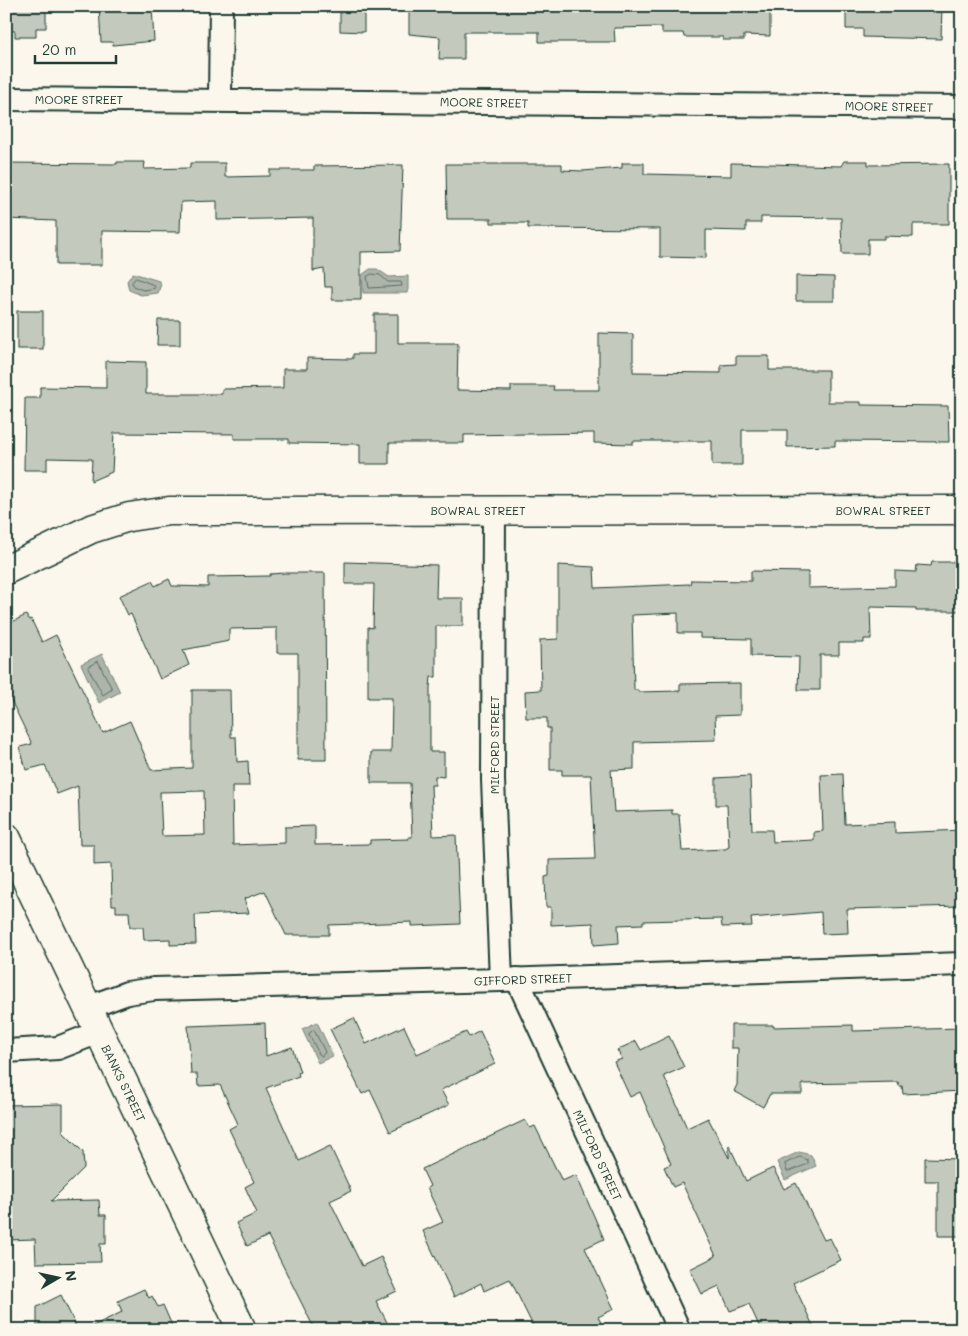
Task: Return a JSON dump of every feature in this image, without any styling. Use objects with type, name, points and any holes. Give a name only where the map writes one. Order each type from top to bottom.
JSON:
[{"type":"street","points":[[220,99],[221,6]]},
{"type":"street","name":"MOORE STREET","points":[[6,99],[220,99],[962,106]]},
{"type":"street","name":"BOWRAL STREET","points":[[6,570],[91,529],[129,517],[169,510],[962,510]]},
{"type":"street","name":"MILFORD STREET","points":[[494,510],[493,780],[509,980],[678,1330]]},
{"type":"street","name":"BANKS STREET","points":[[6,836],[242,1330]]},
{"type":"street","name":"GIFFORD STREET","points":[[6,1051],[58,1048],[127,993],[154,989],[509,980],[962,964]]},
{"type":"water","points":[[370,269],[377,269],[389,277],[408,276],[408,293],[363,293],[362,275]]},
{"type":"water","points":[[133,273],[159,281],[161,284],[158,293],[141,295],[129,290],[127,281]]},
{"type":"water","points":[[102,654],[120,692],[99,703],[81,664]]},
{"type":"water","points":[[317,1022],[333,1056],[318,1063],[302,1029]]},
{"type":"water","points":[[799,1152],[811,1155],[816,1166],[785,1180],[777,1162]]},
{"type":"building","points":[[6,6],[46,6],[46,28],[36,28],[36,37],[15,37],[15,31],[6,31]]},
{"type":"building","points":[[99,6],[152,6],[154,41],[113,45],[112,42],[101,42]]},
{"type":"building","points":[[340,6],[364,6],[364,32],[340,31]]},
{"type":"building","points":[[409,6],[770,6],[770,36],[744,35],[744,40],[723,40],[723,37],[684,37],[683,33],[662,33],[662,27],[614,28],[615,42],[539,42],[539,32],[464,32],[464,59],[439,59],[440,37],[409,34]]},
{"type":"building","points":[[846,6],[942,6],[941,39],[863,37],[863,29],[846,29]]},
{"type":"building","points":[[844,161],[868,161],[868,165],[949,164],[949,224],[913,224],[913,237],[884,236],[884,239],[868,239],[868,254],[842,254],[841,218],[761,217],[761,223],[746,223],[746,231],[706,230],[706,258],[660,257],[660,229],[528,228],[528,223],[491,223],[491,219],[447,219],[446,164],[562,164],[562,170],[582,171],[622,168],[622,163],[644,163],[644,174],[731,176],[731,163],[841,166]]},
{"type":"building","points":[[117,162],[145,162],[144,169],[190,168],[190,163],[225,163],[225,177],[270,176],[270,170],[314,170],[314,166],[403,165],[400,251],[361,252],[361,300],[332,300],[332,287],[325,287],[324,269],[313,271],[313,218],[217,220],[217,201],[181,202],[180,232],[102,231],[102,265],[56,265],[56,221],[6,219],[6,163],[117,164]]},
{"type":"building","points":[[796,276],[834,277],[834,301],[796,301]]},
{"type":"building","points":[[17,311],[43,311],[43,349],[17,349]]},
{"type":"building","points":[[374,314],[398,314],[398,343],[458,343],[457,390],[511,391],[511,386],[554,386],[553,390],[599,390],[599,333],[633,334],[633,372],[721,373],[721,365],[736,364],[736,356],[769,356],[769,370],[828,370],[828,402],[861,402],[861,405],[948,406],[949,442],[835,441],[835,446],[787,447],[787,430],[742,430],[742,465],[712,465],[712,441],[633,441],[633,444],[594,443],[594,433],[464,435],[464,443],[389,443],[389,464],[360,464],[360,444],[289,443],[289,439],[234,439],[234,434],[114,433],[112,472],[91,481],[92,459],[47,458],[47,470],[24,470],[25,398],[40,398],[40,387],[106,388],[106,361],[146,362],[146,394],[222,394],[222,389],[283,388],[283,369],[307,369],[307,358],[351,359],[353,354],[374,354]]},
{"type":"building","points":[[158,320],[180,320],[180,345],[157,345]]},
{"type":"building","points":[[345,562],[437,565],[436,598],[463,598],[463,626],[436,626],[436,677],[431,677],[430,688],[430,752],[444,752],[444,777],[435,776],[435,785],[431,785],[433,836],[456,835],[460,924],[412,926],[412,922],[329,925],[329,935],[286,935],[265,891],[244,899],[249,913],[195,915],[196,944],[170,945],[170,939],[144,940],[143,927],[130,927],[129,912],[116,912],[116,905],[112,905],[111,864],[94,865],[94,845],[80,845],[78,786],[57,794],[45,765],[26,770],[20,747],[32,744],[6,690],[6,625],[26,615],[29,620],[31,619],[42,642],[56,635],[103,733],[130,721],[151,770],[192,768],[192,690],[230,690],[231,737],[236,737],[237,762],[248,761],[249,786],[232,786],[233,845],[285,843],[285,827],[315,826],[315,845],[370,844],[370,840],[409,839],[408,837],[412,837],[410,783],[371,783],[371,752],[391,752],[392,698],[368,698],[368,627],[373,628],[374,584],[345,584]],"holes":[[[204,791],[205,835],[162,836],[160,792]]]},
{"type":"building","points":[[932,562],[956,562],[956,566],[962,566],[962,611],[916,611],[916,608],[870,607],[871,639],[864,639],[864,643],[839,643],[839,655],[820,655],[820,690],[798,690],[799,657],[751,656],[751,639],[700,638],[700,633],[678,633],[678,613],[632,615],[634,690],[638,690],[638,692],[680,691],[680,684],[740,683],[740,715],[715,716],[716,740],[634,742],[634,769],[611,770],[614,812],[672,810],[672,814],[679,814],[682,851],[725,849],[729,847],[727,805],[716,805],[716,778],[750,776],[752,830],[772,830],[773,842],[814,840],[814,832],[823,831],[821,775],[843,774],[845,824],[895,822],[895,833],[962,830],[962,906],[847,909],[848,933],[822,934],[821,912],[751,918],[752,926],[722,927],[721,919],[643,921],[643,924],[618,925],[619,943],[594,945],[593,923],[551,925],[551,907],[546,907],[545,877],[549,876],[549,860],[595,859],[591,775],[562,775],[562,770],[550,770],[550,728],[547,728],[547,718],[526,718],[525,691],[541,690],[540,640],[558,639],[558,565],[594,567],[595,588],[690,584],[691,580],[751,581],[751,571],[808,572],[808,588],[895,586],[895,571],[916,572],[917,565],[931,566]]},
{"type":"building","points":[[325,573],[326,760],[298,760],[298,653],[277,653],[277,628],[229,629],[229,641],[183,650],[189,665],[160,679],[131,614],[128,615],[119,596],[152,581],[155,586],[169,579],[172,586],[208,587],[208,577],[270,576],[270,574]]},
{"type":"building","points":[[354,1018],[366,1044],[404,1026],[417,1054],[466,1032],[469,1037],[480,1031],[495,1064],[441,1090],[449,1105],[390,1132],[370,1090],[362,1094],[330,1029]]},
{"type":"building","points":[[265,1023],[266,1056],[292,1047],[300,1072],[298,1073],[299,1076],[266,1088],[299,1161],[330,1146],[351,1191],[330,1201],[362,1266],[381,1257],[397,1291],[376,1301],[391,1330],[315,1330],[268,1236],[247,1246],[236,1223],[257,1213],[245,1187],[254,1182],[229,1129],[238,1124],[220,1085],[198,1086],[197,1074],[191,1074],[188,1026]]},
{"type":"building","points":[[731,1025],[773,1025],[773,1027],[853,1025],[853,1031],[962,1028],[962,1091],[903,1094],[902,1086],[899,1086],[898,1082],[802,1084],[802,1094],[770,1094],[763,1107],[734,1091],[737,1085],[738,1048],[731,1048]]},
{"type":"building","points":[[669,1036],[684,1067],[664,1076],[687,1128],[708,1118],[729,1158],[729,1145],[746,1181],[773,1168],[784,1189],[796,1183],[824,1240],[830,1238],[841,1260],[793,1283],[815,1330],[761,1330],[749,1304],[730,1311],[719,1286],[702,1294],[690,1269],[716,1256],[682,1183],[673,1187],[664,1167],[671,1164],[640,1092],[630,1097],[614,1062],[622,1059],[617,1050],[636,1041],[641,1050]]},
{"type":"building","points":[[63,1104],[63,1132],[83,1152],[84,1168],[51,1201],[99,1200],[100,1215],[106,1215],[106,1244],[100,1244],[101,1262],[36,1263],[35,1239],[6,1240],[6,1105]]},
{"type":"building","points":[[525,1120],[530,1128],[535,1126],[562,1181],[576,1175],[604,1239],[585,1248],[614,1309],[598,1317],[605,1330],[535,1330],[510,1279],[484,1291],[481,1283],[454,1297],[423,1231],[443,1222],[427,1188],[430,1186],[422,1169]]},
{"type":"building","points":[[925,1158],[962,1159],[962,1236],[938,1236],[938,1181],[925,1181]]},
{"type":"building","points":[[144,1289],[149,1298],[152,1296],[158,1307],[163,1305],[174,1330],[84,1330],[122,1312],[118,1301]]},
{"type":"building","points":[[61,1295],[78,1330],[37,1330],[37,1307]]}]
